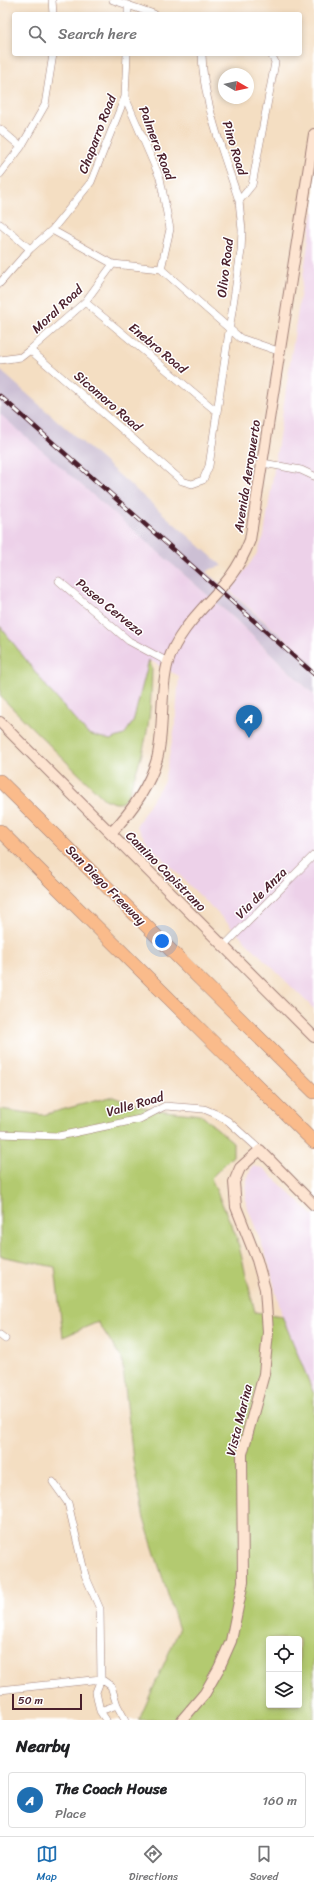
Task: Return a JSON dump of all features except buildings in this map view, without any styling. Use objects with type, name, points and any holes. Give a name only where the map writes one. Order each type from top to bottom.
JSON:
[{"type":"highway","name":"San Diego Freeway","points":[[0,781],[314,1092]]},
{"type":"highway","points":[[0,831],[314,1142]]},
{"type":"street","points":[[52,0],[53,12]]},
{"type":"street","points":[[113,0],[148,12]]},
{"type":"street","points":[[128,5],[128,12]]},
{"type":"street","points":[[0,174],[21,147],[45,106],[53,56]]},
{"type":"street","name":"Chaparro Road","points":[[0,284],[30,249],[52,230],[91,182],[125,97],[127,56]]},
{"type":"street","name":"Pino Road","points":[[202,56],[202,74],[216,129],[239,201]]},
{"type":"street","points":[[239,201],[252,185],[274,68],[272,56]]},
{"type":"street","name":"Palmera Road","points":[[125,97],[160,178],[170,229],[161,269]]},
{"type":"street","points":[[0,129],[21,147]]},
{"type":"street","name":"Avenida Aeropuerto","points":[[111,833],[128,816],[138,800],[157,759],[162,696],[168,662],[188,624],[230,576],[242,558],[252,533],[314,134]]},
{"type":"street","name":"Olivo Road","points":[[198,483],[203,480],[209,466],[241,251],[242,230],[239,201]]},
{"type":"street","points":[[0,224],[30,249]]},
{"type":"street","points":[[52,230],[113,264],[161,269],[229,330],[240,338],[281,352]]},
{"type":"street","name":"Moral Road","points":[[30,350],[84,302],[113,264]]},
{"type":"street","name":"Enebro Road","points":[[84,302],[216,412]]},
{"type":"street","points":[[0,360],[21,357],[30,350]]},
{"type":"street","name":"Sicomoro Road","points":[[30,350],[182,481],[192,484],[198,483]]},
{"type":"street","points":[[263,463],[301,470],[314,476]]},
{"type":"street","name":"Paseo Cerveza","points":[[59,581],[129,641],[168,662]]},
{"type":"street","name":"Camino Capistrano","points":[[0,722],[314,1037]]},
{"type":"street","name":"Via de Anza","points":[[224,946],[314,855]]},
{"type":"street","name":"Valle Road","points":[[0,1134],[59,1136],[140,1119],[165,1106],[204,1109],[228,1121],[260,1150],[314,1205]]},
{"type":"street","name":"Vista Marina","points":[[182,1720],[205,1693],[219,1668],[231,1641],[243,1582],[242,1454],[264,1374],[268,1332],[265,1289],[257,1260],[236,1207],[234,1182],[240,1168],[260,1150]]},
{"type":"street","points":[[53,1482],[68,1503],[85,1575],[100,1608],[101,1679],[96,1692],[100,1712],[106,1720]]},
{"type":"street","points":[[0,1690],[84,1679],[101,1679],[111,1686],[117,1705],[125,1720]]},
{"type":"street","points":[[100,1712],[117,1705]]},
{"type":"shaded area","points":[[314,204],[314,664],[230,591],[256,555],[264,536]]},
{"type":"shaded area","points":[[0,370],[222,566],[206,572],[314,664],[314,695],[235,619],[0,414]]},
{"type":"shaded area","points":[[0,413],[235,619],[314,695],[314,1009],[151,847],[136,826],[164,781],[175,728],[179,676],[149,660],[133,722],[124,735],[110,740],[88,734],[50,691],[0,626]]},
{"type":"shaded area","points":[[252,1166],[263,1168],[314,1216],[314,1394],[282,1316],[268,1261],[246,1203],[246,1183]]},
{"type":"green space","points":[[0,626],[50,691],[88,734],[110,740],[124,735],[133,722],[149,660],[152,668],[152,683],[146,738],[130,789],[126,798],[122,802],[115,803],[104,799],[0,696]]},
{"type":"green space","points":[[113,1096],[148,1109],[201,1115],[233,1142],[233,1156],[211,1178],[237,1238],[255,1312],[282,1316],[314,1394],[314,1720],[139,1720],[179,1630],[144,1519],[133,1461],[122,1359],[98,1322],[63,1337],[55,1267],[0,1256],[0,1109],[43,1115]]},
{"type":"railway","points":[[0,396],[314,674]]},
{"type":"place","name":"The Coach House","points":[[249,738]]}]
